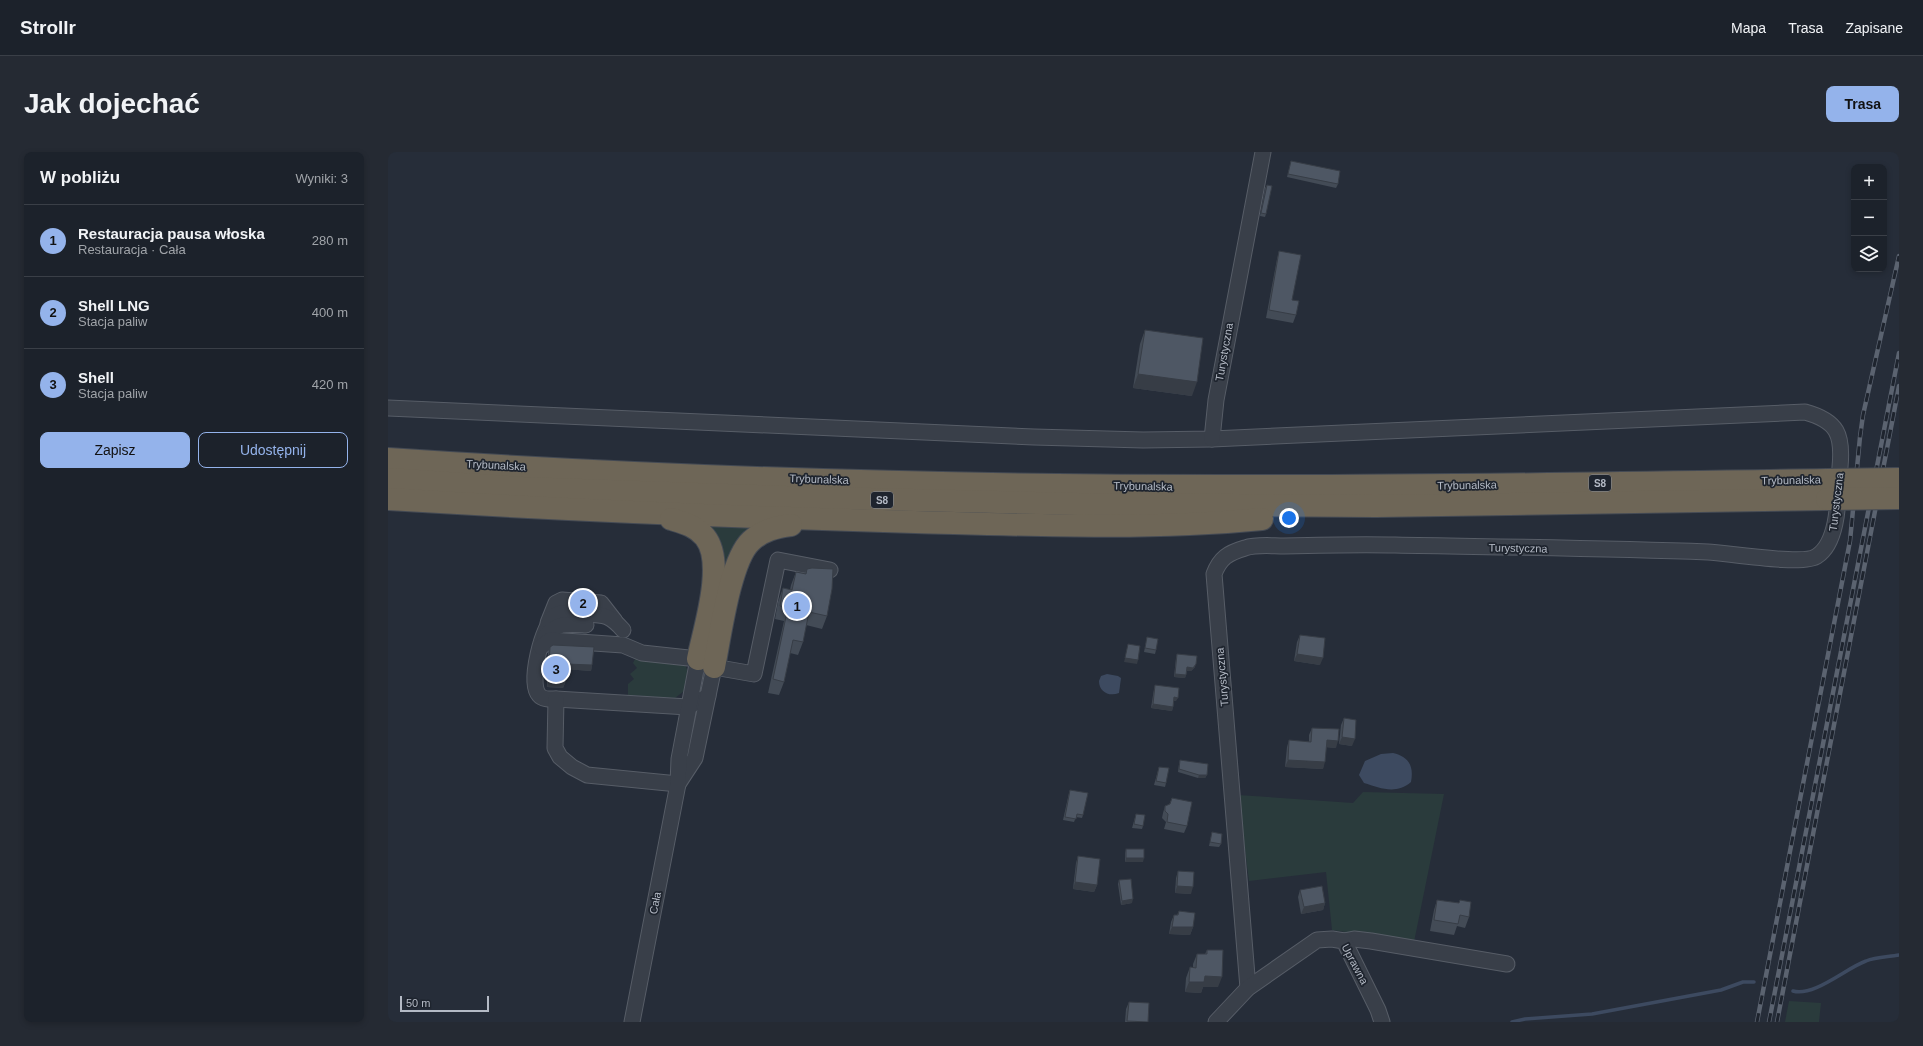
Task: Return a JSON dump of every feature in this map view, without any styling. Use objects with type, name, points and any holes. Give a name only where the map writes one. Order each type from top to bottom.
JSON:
[{"type":"highway","name":"Trybunalska","points":[[388,459],[708,476],[912,482],[1116,486],[1427,486],[1827,490],[1899,498]]},
{"type":"highway","name":"Trybunalska","points":[[388,479],[524,488],[913,501],[1194,506],[1376,506],[1827,490],[1899,479]]},
{"type":"highway","points":[[388,499],[652,514],[813,520],[1133,526],[1244,520],[1376,506]]},
{"type":"highway","points":[[652,514],[693,527],[706,538],[712,551],[714,571],[706,663]]},
{"type":"highway","points":[[706,663],[733,576],[743,550],[751,541],[769,529],[813,520]]},
{"type":"street","name":"Turystyczna","points":[[1248,988],[1214,574],[1218,563],[1228,554],[1247,547],[1349,544],[1709,552],[1805,560],[1819,556],[1830,541],[1833,533],[1842,450],[1839,438],[1828,420],[1805,412],[1212,439],[1216,400],[1263,152]]},
{"type":"street","points":[[388,408],[1034,437],[1143,440],[1212,439]]},
{"type":"street","points":[[541,647],[550,640],[623,645],[647,654],[706,663],[754,674],[778,560],[830,570]]},
{"type":"street","points":[[647,654],[619,625],[603,615],[561,613],[554,617],[546,627],[534,676],[535,688],[541,697],[556,699],[688,707],[708,696]]},
{"type":"street","points":[[541,647],[550,631],[563,624],[619,625]]},
{"type":"street","name":"Cała","points":[[678,784],[695,758],[708,696],[706,663]]},
{"type":"street","name":"Cała","points":[[632,1022],[678,784],[679,759],[688,707],[706,663]]},
{"type":"street","points":[[556,699],[555,745],[560,757],[569,765],[587,776],[678,784]]},
{"type":"street","name":"Uprawna","points":[[1248,988],[1317,940],[1332,939],[1344,941],[1378,1010],[1382,1022]]},
{"type":"street","points":[[1344,941],[1354,939],[1371,941],[1507,964]]},
{"type":"street","points":[[1216,1022],[1248,988]]},
{"type":"shaded area","points":[[703,523],[757,526],[724,577]]},
{"type":"shaded area","points":[[635,659],[684,664],[688,674],[684,691],[675,698],[628,695],[628,684],[634,679],[630,674],[637,668],[633,663]]},
{"type":"shaded area","points":[[1363,792],[1444,794],[1414,942],[1332,930],[1326,872],[1249,881],[1238,795],[1353,803]]},
{"type":"shaded area","points":[[1789,1001],[1821,1003],[1819,1022],[1785,1022]]},
{"type":"water","points":[[1107,674],[1121,678],[1119,693],[1105,693],[1099,685],[1101,676]]},
{"type":"water","points":[[1393,753],[1403,757],[1409,763],[1412,771],[1411,782],[1405,786],[1394,789],[1382,788],[1364,783],[1359,775],[1365,761],[1381,754]]},
{"type":"building","points":[[1291,161],[1340,171],[1338,184],[1288,174]]},
{"type":"building","points":[[1267,185],[1272,186],[1266,214],[1261,213]]},
{"type":"building","points":[[1279,251],[1301,255],[1292,300],[1299,301],[1296,315],[1269,310]]},
{"type":"building","points":[[1145,330],[1203,338],[1197,382],[1138,374]]},
{"type":"building","points":[[807,569],[833,569],[832,589],[827,616],[809,612],[803,642],[793,640],[784,682],[773,679],[788,607],[780,606],[783,588],[792,590],[796,572],[806,574]]},
{"type":"building","points":[[1300,635],[1325,638],[1323,658],[1297,654]]},
{"type":"building","points":[[1147,637],[1158,639],[1156,650],[1145,648]]},
{"type":"building","points":[[1128,644],[1140,646],[1138,660],[1125,658]]},
{"type":"building","points":[[553,645],[594,647],[592,665],[566,664],[565,683],[548,682],[550,647]]},
{"type":"building","points":[[1177,654],[1197,656],[1196,664],[1193,668],[1187,667],[1186,675],[1175,674]]},
{"type":"building","points":[[1155,685],[1179,688],[1178,698],[1174,697],[1173,707],[1153,704]]},
{"type":"building","points":[[1344,718],[1356,720],[1355,739],[1342,737]]},
{"type":"building","points":[[1312,728],[1339,729],[1338,741],[1327,740],[1325,762],[1288,760],[1289,740],[1311,742]]},
{"type":"building","points":[[1180,760],[1208,764],[1207,775],[1199,775],[1179,769]]},
{"type":"building","points":[[1159,767],[1169,768],[1166,783],[1156,781]]},
{"type":"building","points":[[1070,790],[1088,793],[1083,815],[1077,814],[1076,819],[1065,817]]},
{"type":"building","points":[[1172,798],[1192,802],[1187,826],[1167,822],[1168,814],[1165,811],[1165,806],[1170,804]]},
{"type":"building","points":[[1136,814],[1145,815],[1143,826],[1134,824]]},
{"type":"building","points":[[1212,832],[1222,834],[1221,844],[1210,842]]},
{"type":"building","points":[[1126,849],[1144,849],[1144,858],[1126,858]]},
{"type":"building","points":[[1078,856],[1100,859],[1097,885],[1075,882]]},
{"type":"building","points":[[1178,871],[1194,872],[1193,887],[1177,886]]},
{"type":"building","points":[[1131,879],[1133,899],[1122,901],[1119,880]]},
{"type":"building","points":[[1322,886],[1325,903],[1304,907],[1300,890]]},
{"type":"building","points":[[1437,900],[1459,903],[1460,900],[1471,902],[1469,917],[1460,915],[1458,924],[1434,920]]},
{"type":"building","points":[[1179,911],[1195,913],[1193,927],[1172,927],[1174,915],[1178,915]]},
{"type":"building","points":[[1207,950],[1223,950],[1222,977],[1205,976],[1204,982],[1189,982],[1190,967],[1196,968],[1197,954],[1207,954]]},
{"type":"building","points":[[1129,1002],[1149,1003],[1148,1022],[1127,1021]]},
{"type":"waterway","points":[[1793,991],[1801,992],[1820,986],[1870,960],[1899,955]]},
{"type":"waterway","points":[[1512,1022],[1525,1019],[1592,1014],[1721,990],[1743,982],[1754,982]]},
{"type":"railway","points":[[1757,1022],[1850,541],[1863,415],[1899,256]]},
{"type":"railway","points":[[1769,1022],[1899,353]]},
{"type":"railway","points":[[1777,1022],[1899,386]]},
{"type":"place","name":"Shell LNG","points":[[583,603]]},
{"type":"place","name":"Restauracja pausa włoska","points":[[797,606]]},
{"type":"place","name":"Shell","points":[[556,669]]}]
